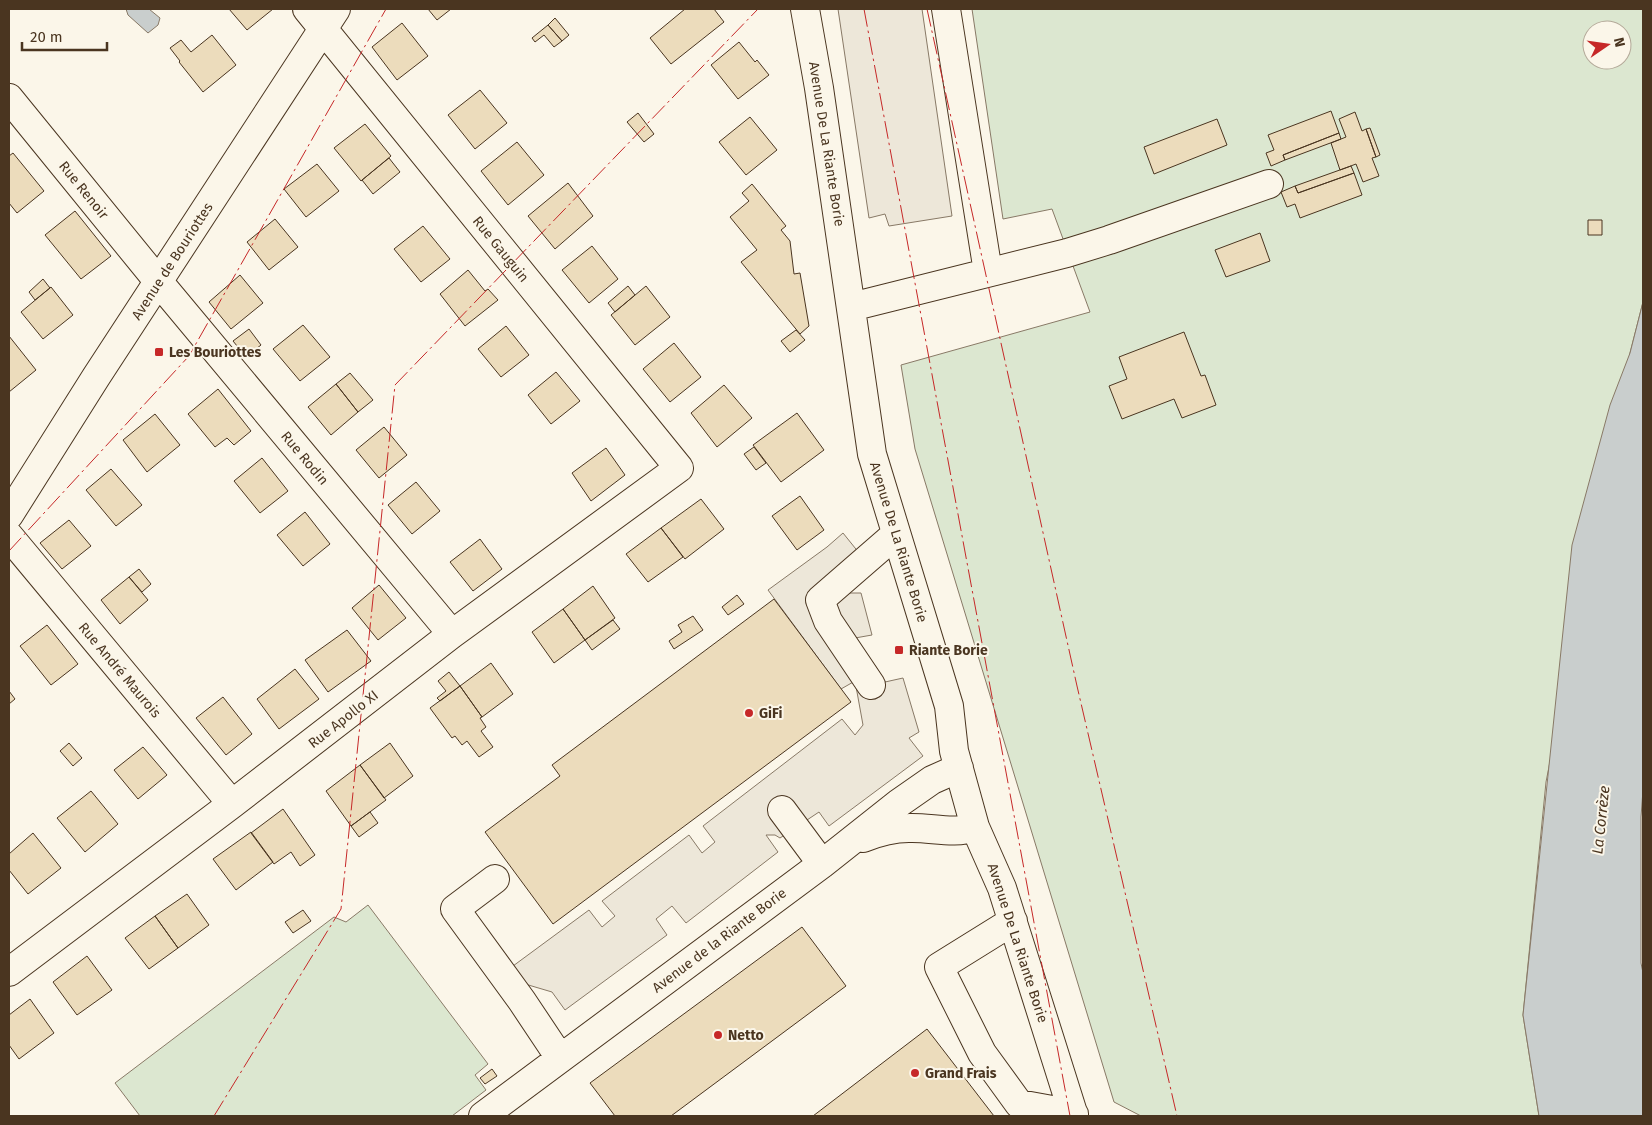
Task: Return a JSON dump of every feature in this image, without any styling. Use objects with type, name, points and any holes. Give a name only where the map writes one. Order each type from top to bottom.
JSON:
[{"type":"street","name":"Avenue De La Riante Borie","points":[[805,9],[820,98],[872,454],[949,706],[954,751],[975,827],[1002,888],[1074,1115]]},
{"type":"street","points":[[946,9],[988,272]]},
{"type":"street","name":"Avenue de Bouriottes","points":[[9,516],[158,281],[322,15]]},
{"type":"street","name":"Rue Gauguin","points":[[322,15],[679,468]]},
{"type":"street","name":"Rue Renoir","points":[[9,98],[158,281]]},
{"type":"street","points":[[851,307],[1109,240],[1270,184]]},
{"type":"street","name":"Rue Rodin","points":[[158,281],[452,634]]},
{"type":"street","name":"Rue Apollo XI","points":[[9,972],[232,804],[452,634],[679,468]]},
{"type":"street","points":[[871,685],[828,621],[820,600],[896,534]]},
{"type":"street","name":"Rue André Maurois","points":[[9,536],[232,804]]},
{"type":"street","name":"Avenue de la Riante Borie","points":[[483,1116],[822,864],[899,803],[926,785],[959,768]]},
{"type":"street","points":[[782,810],[822,864]]},
{"type":"street","points":[[850,842],[883,830],[908,828],[964,831],[975,827]]},
{"type":"street","points":[[495,879],[455,909],[522,1001],[560,1058]]},
{"type":"street","points":[[1012,921],[939,967],[982,1053],[1019,1104],[1074,1115]]},
{"type":"green space","points":[[972,9],[1643,9],[1643,302],[1630,353],[1546,782],[1523,1015],[1539,1116],[1141,1116],[1114,1102],[915,449],[901,365],[1090,312],[1052,209],[1003,219]]},
{"type":"green space","points":[[368,905],[488,1064],[475,1075],[486,1090],[452,1116],[140,1116],[115,1083],[334,917],[346,922]]},
{"type":"shaded area","points":[[838,9],[922,9],[952,216],[889,226],[885,214],[869,218]]},
{"type":"shaded area","points":[[843,533],[872,569],[844,593],[861,593],[872,635],[855,638],[885,682],[903,678],[919,732],[909,738],[923,756],[829,826],[819,812],[780,838],[775,835],[766,835],[778,852],[686,923],[672,906],[656,919],[667,935],[565,1010],[552,992],[525,984],[513,966],[589,910],[602,927],[615,916],[602,901],[689,835],[702,853],[715,842],[703,826],[842,719],[855,735],[863,725],[855,681],[841,689],[768,590]]},
{"type":"water","points":[[126,9],[149,9],[160,18],[158,25],[148,33],[128,15]]},
{"type":"water","name":"La Corrèze","points":[[1643,302],[1641,963],[1643,973],[1643,1116],[1539,1116],[1523,1015],[1572,545],[1610,405],[1630,353]]},
{"type":"building","points":[[229,9],[273,9],[247,30]]},
{"type":"building","points":[[428,9],[451,9],[437,20]]},
{"type":"building","points":[[685,9],[714,9],[724,22],[671,64],[650,38]]},
{"type":"building","points":[[555,18],[569,35],[562,41],[548,25]]},
{"type":"building","points":[[402,23],[428,56],[397,80],[372,47]]},
{"type":"building","points":[[548,25],[562,41],[554,47],[544,35],[535,42],[532,38]]},
{"type":"building","points":[[212,35],[236,65],[203,92],[170,48],[181,40],[191,52]]},
{"type":"building","points":[[739,42],[755,62],[757,60],[769,75],[738,99],[711,65]]},
{"type":"building","points":[[480,90],[507,123],[475,149],[448,115]]},
{"type":"building","points":[[1331,111],[1339,133],[1283,155],[1285,160],[1271,166],[1266,153],[1274,150],[1268,135]]},
{"type":"building","points":[[1355,112],[1362,131],[1366,129],[1376,157],[1372,158],[1379,176],[1363,182],[1356,164],[1340,170],[1331,143],[1346,137],[1339,119]]},
{"type":"building","points":[[638,113],[654,134],[644,142],[627,122]]},
{"type":"building","points":[[750,117],[777,150],[746,175],[719,142]]},
{"type":"building","points":[[1217,119],[1227,145],[1154,174],[1144,147]]},
{"type":"building","points":[[365,124],[391,156],[361,181],[334,148]]},
{"type":"building","points":[[1370,128],[1380,155],[1376,157],[1366,129]]},
{"type":"building","points":[[1339,133],[1341,139],[1285,160],[1283,155]]},
{"type":"building","points":[[517,142],[544,175],[508,205],[481,171]]},
{"type":"building","points":[[13,153],[44,191],[17,213],[9,203],[9,156]]},
{"type":"building","points":[[389,158],[400,172],[373,194],[362,180]]},
{"type":"building","points":[[317,164],[339,191],[306,217],[284,189]]},
{"type":"building","points":[[1351,166],[1354,173],[1298,193],[1295,186]]},
{"type":"building","points":[[1354,173],[1362,195],[1300,218],[1295,204],[1287,207],[1281,192],[1295,186],[1298,193]]},
{"type":"building","points":[[568,183],[593,216],[555,249],[528,216]]},
{"type":"building","points":[[752,184],[786,226],[781,230],[790,241],[794,274],[800,273],[809,326],[800,334],[741,262],[757,250],[730,217],[749,201],[742,193]]},
{"type":"building","points":[[75,211],[111,256],[81,279],[45,235]]},
{"type":"building","points":[[275,219],[298,247],[269,270],[247,242]]},
{"type":"building","points":[[1588,220],[1602,220],[1602,235],[1588,235]]},
{"type":"building","points":[[423,226],[450,259],[421,282],[394,249]]},
{"type":"building","points":[[1260,233],[1270,261],[1226,277],[1215,250]]},
{"type":"building","points":[[592,246],[618,279],[589,303],[562,270]]},
{"type":"building","points":[[468,270],[485,291],[488,289],[498,300],[465,326],[440,294]]},
{"type":"building","points":[[240,275],[263,303],[231,329],[209,302]]},
{"type":"building","points":[[43,279],[50,288],[35,300],[29,292]]},
{"type":"building","points":[[628,286],[635,295],[615,312],[608,303]]},
{"type":"building","points":[[646,286],[670,317],[635,345],[611,315]]},
{"type":"building","points":[[51,287],[73,315],[43,339],[21,312]]},
{"type":"building","points":[[303,325],[330,357],[300,381],[273,349]]},
{"type":"building","points":[[506,326],[529,355],[501,377],[478,349]]},
{"type":"building","points":[[249,329],[261,345],[246,357],[233,341]]},
{"type":"building","points":[[796,330],[805,340],[790,352],[781,341]]},
{"type":"building","points":[[1184,332],[1201,376],[1205,375],[1216,405],[1182,418],[1174,399],[1122,419],[1109,386],[1127,379],[1119,357]]},
{"type":"building","points":[[9,336],[36,370],[9,392]]},
{"type":"building","points":[[674,343],[701,377],[670,402],[643,369]]},
{"type":"building","points":[[556,372],[580,401],[551,424],[528,395]]},
{"type":"building","points":[[350,373],[373,400],[358,412],[336,384]]},
{"type":"building","points":[[336,384],[358,412],[331,435],[308,407]]},
{"type":"building","points":[[724,385],[752,418],[717,447],[691,413]]},
{"type":"building","points":[[218,389],[251,431],[234,445],[227,438],[215,447],[188,414]]},
{"type":"building","points":[[797,413],[824,450],[781,482],[753,445]]},
{"type":"building","points":[[155,414],[180,445],[147,472],[123,440]]},
{"type":"building","points":[[384,427],[407,455],[379,478],[356,450]]},
{"type":"building","points":[[754,447],[766,463],[756,470],[744,454]]},
{"type":"building","points":[[606,448],[625,475],[591,501],[572,473]]},
{"type":"building","points":[[262,458],[288,491],[260,513],[234,481]]},
{"type":"building","points":[[111,469],[142,505],[116,526],[86,490]]},
{"type":"building","points":[[416,482],[440,511],[412,534],[388,505]]},
{"type":"building","points":[[800,496],[824,530],[797,550],[772,516]]},
{"type":"building","points":[[701,499],[724,529],[685,559],[661,528]]},
{"type":"building","points":[[305,512],[330,544],[303,566],[277,535]]},
{"type":"building","points":[[69,520],[91,546],[62,569],[40,543]]},
{"type":"building","points":[[661,528],[683,557],[648,582],[626,554]]},
{"type":"building","points":[[480,539],[502,569],[473,591],[450,562]]},
{"type":"building","points":[[139,569],[151,584],[142,592],[129,577]]},
{"type":"building","points":[[129,577],[148,600],[120,624],[101,600]]},
{"type":"building","points":[[379,585],[406,618],[378,640],[352,608]]},
{"type":"building","points":[[593,586],[615,618],[585,640],[563,609]]},
{"type":"building","points":[[737,595],[744,604],[728,615],[722,607]]},
{"type":"building","points":[[774,599],[851,702],[553,924],[485,832],[560,776],[552,765]]},
{"type":"building","points":[[563,609],[585,640],[554,663],[532,632]]},
{"type":"building","points":[[693,616],[703,630],[674,649],[669,641],[682,632],[678,625]]},
{"type":"building","points":[[613,620],[620,629],[592,650],[585,640]]},
{"type":"building","points":[[47,625],[78,664],[51,685],[20,646]]},
{"type":"building","points":[[347,630],[371,661],[328,692],[305,660]]},
{"type":"building","points":[[491,663],[513,694],[482,717],[460,686]]},
{"type":"building","points":[[295,669],[319,699],[279,729],[257,699]]},
{"type":"building","points":[[449,672],[460,686],[440,701],[437,698],[446,691],[438,681]]},
{"type":"building","points":[[460,686],[482,717],[480,718],[486,727],[481,731],[493,747],[479,757],[467,741],[462,745],[455,736],[452,738],[430,708]]},
{"type":"building","points":[[9,691],[15,699],[9,704]]},
{"type":"building","points":[[223,697],[252,734],[226,755],[196,718]]},
{"type":"building","points":[[69,743],[82,758],[73,766],[60,751]]},
{"type":"building","points":[[390,743],[413,776],[384,798],[360,765]]},
{"type":"building","points":[[143,747],[167,775],[138,799],[114,770]]},
{"type":"building","points":[[360,765],[386,800],[351,826],[326,791]]},
{"type":"building","points":[[91,791],[118,824],[85,852],[57,818]]},
{"type":"building","points":[[283,809],[315,855],[300,866],[291,852],[274,864],[251,833]]},
{"type":"building","points":[[370,812],[378,823],[359,837],[351,826]]},
{"type":"building","points":[[251,832],[273,862],[236,890],[213,859]]},
{"type":"building","points":[[33,833],[61,868],[28,894],[9,870],[9,854]]},
{"type":"building","points":[[187,894],[209,925],[178,948],[155,916]]},
{"type":"building","points":[[303,910],[311,921],[293,933],[285,922]]},
{"type":"building","points":[[155,916],[178,948],[149,969],[125,938]]},
{"type":"building","name":"Netto","points":[[802,927],[846,986],[671,1116],[615,1116],[590,1083]]},
{"type":"building","points":[[87,956],[112,990],[77,1015],[53,982]]},
{"type":"building","points":[[30,999],[54,1033],[19,1059],[9,1045],[9,1015]]},
{"type":"building","name":"Grand Frais","points":[[927,1029],[994,1116],[813,1116]]},
{"type":"building","points":[[492,1069],[497,1076],[485,1084],[480,1078]]},
{"type":"power","points":[[9,551],[189,356],[386,9]]},
{"type":"power","points":[[214,1116],[341,909],[395,385],[758,9]]},
{"type":"power","points":[[864,9],[1070,1116]]},
{"type":"power","points":[[927,9],[1077,686],[1177,1116]]},
{"type":"place","name":"Les Bouriottes","points":[[159,352]]},
{"type":"place","name":"Riante Borie","points":[[899,650]]},
{"type":"place","name":"GiFi","points":[[749,713]]},
{"type":"place","name":"Netto","points":[[718,1035]]},
{"type":"place","name":"Grand Frais","points":[[915,1073]]}]
